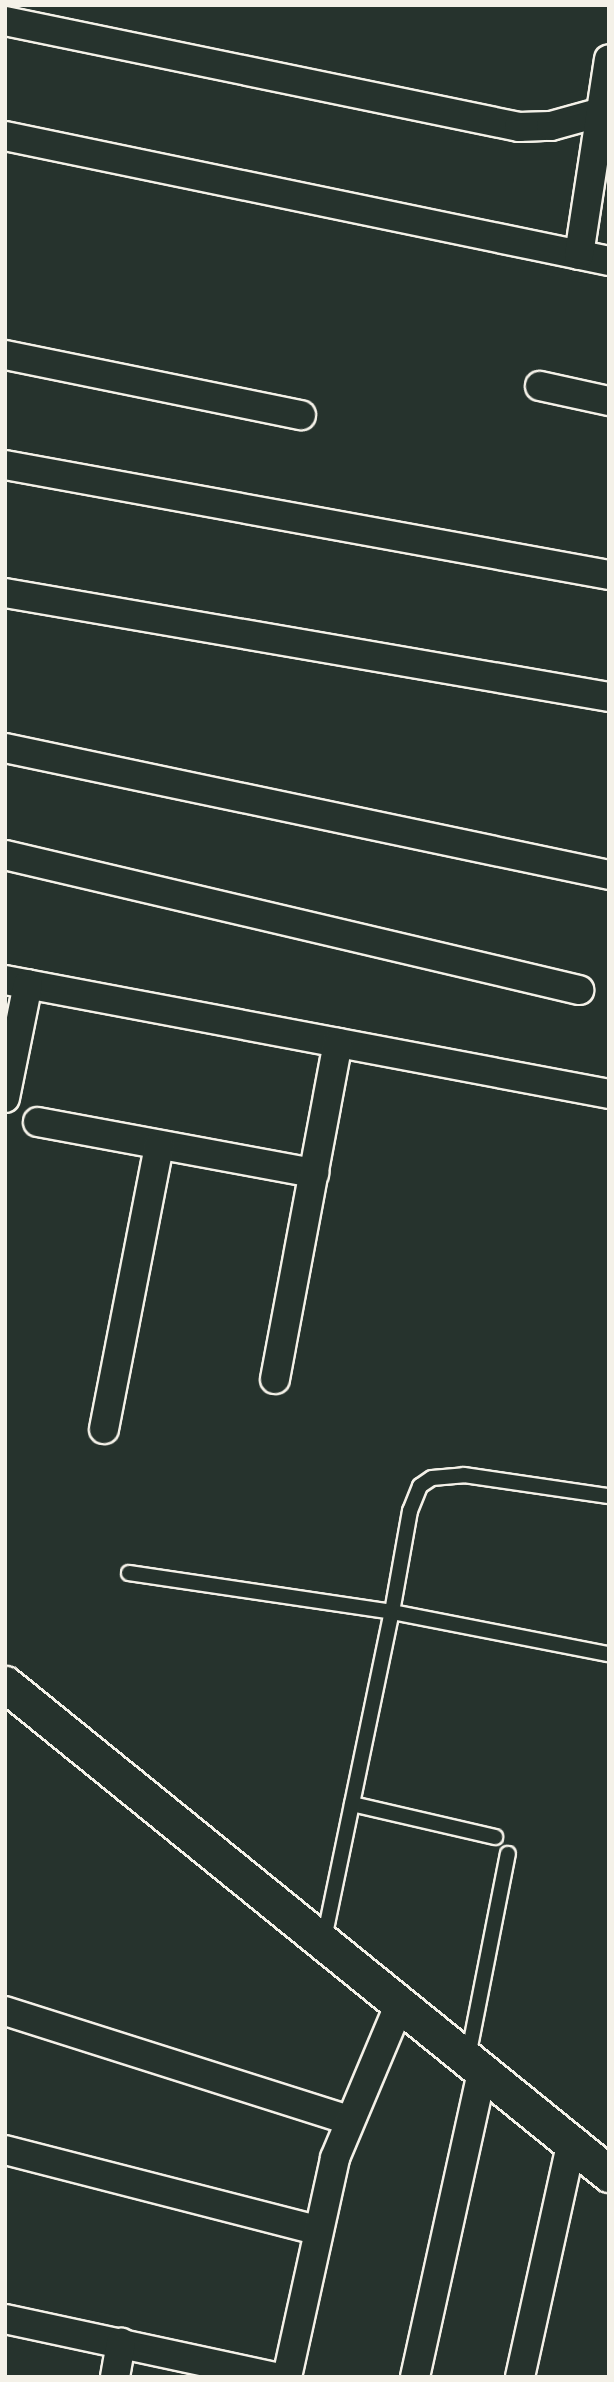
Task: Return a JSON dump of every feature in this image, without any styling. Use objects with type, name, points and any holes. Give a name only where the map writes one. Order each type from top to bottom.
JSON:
[{"type":"street","points":[[5,20],[519,127],[551,126],[604,111]]},
{"type":"street","points":[[579,255],[604,111],[609,58]]},
{"type":"street","points":[[5,136],[609,261]]},
{"type":"street","points":[[5,355],[301,415]]},
{"type":"street","points":[[540,387],[609,401]]},
{"type":"street","points":[[5,466],[609,575]]},
{"type":"street","points":[[5,593],[609,697]]},
{"type":"street","points":[[5,748],[609,874]]},
{"type":"street","points":[[5,855],[579,990]]},
{"type":"street","points":[[5,1098],[17,982],[609,1094]]},
{"type":"street","points":[[275,1379],[338,1042]]},
{"type":"street","points":[[38,1122],[314,1173]]},
{"type":"street","points":[[104,1429],[159,1145]]},
{"type":"street","points":[[5,1684],[324,1940],[399,2006],[570,2146],[609,2174]]},
{"type":"street","points":[[287,2377],[316,2230],[348,2120],[399,2006]]},
{"type":"street","points":[[5,2011],[348,2120]]},
{"type":"street","points":[[415,2377],[475,2068]]},
{"type":"street","points":[[520,2377],[570,2146]]},
{"type":"street","points":[[5,2150],[316,2230]]},
{"type":"street","points":[[5,2320],[275,2377]]},
{"type":"street","points":[[115,2377],[121,2343]]},
{"type":"lane","points":[[324,1940],[392,1612],[410,1511],[420,1486],[432,1478],[464,1475],[608,1496]]},
{"type":"lane","points":[[129,1573],[392,1612],[609,1654]]},
{"type":"lane","points":[[352,1804],[495,1837]]},
{"type":"lane","points":[[475,2068],[508,1854]]}]
